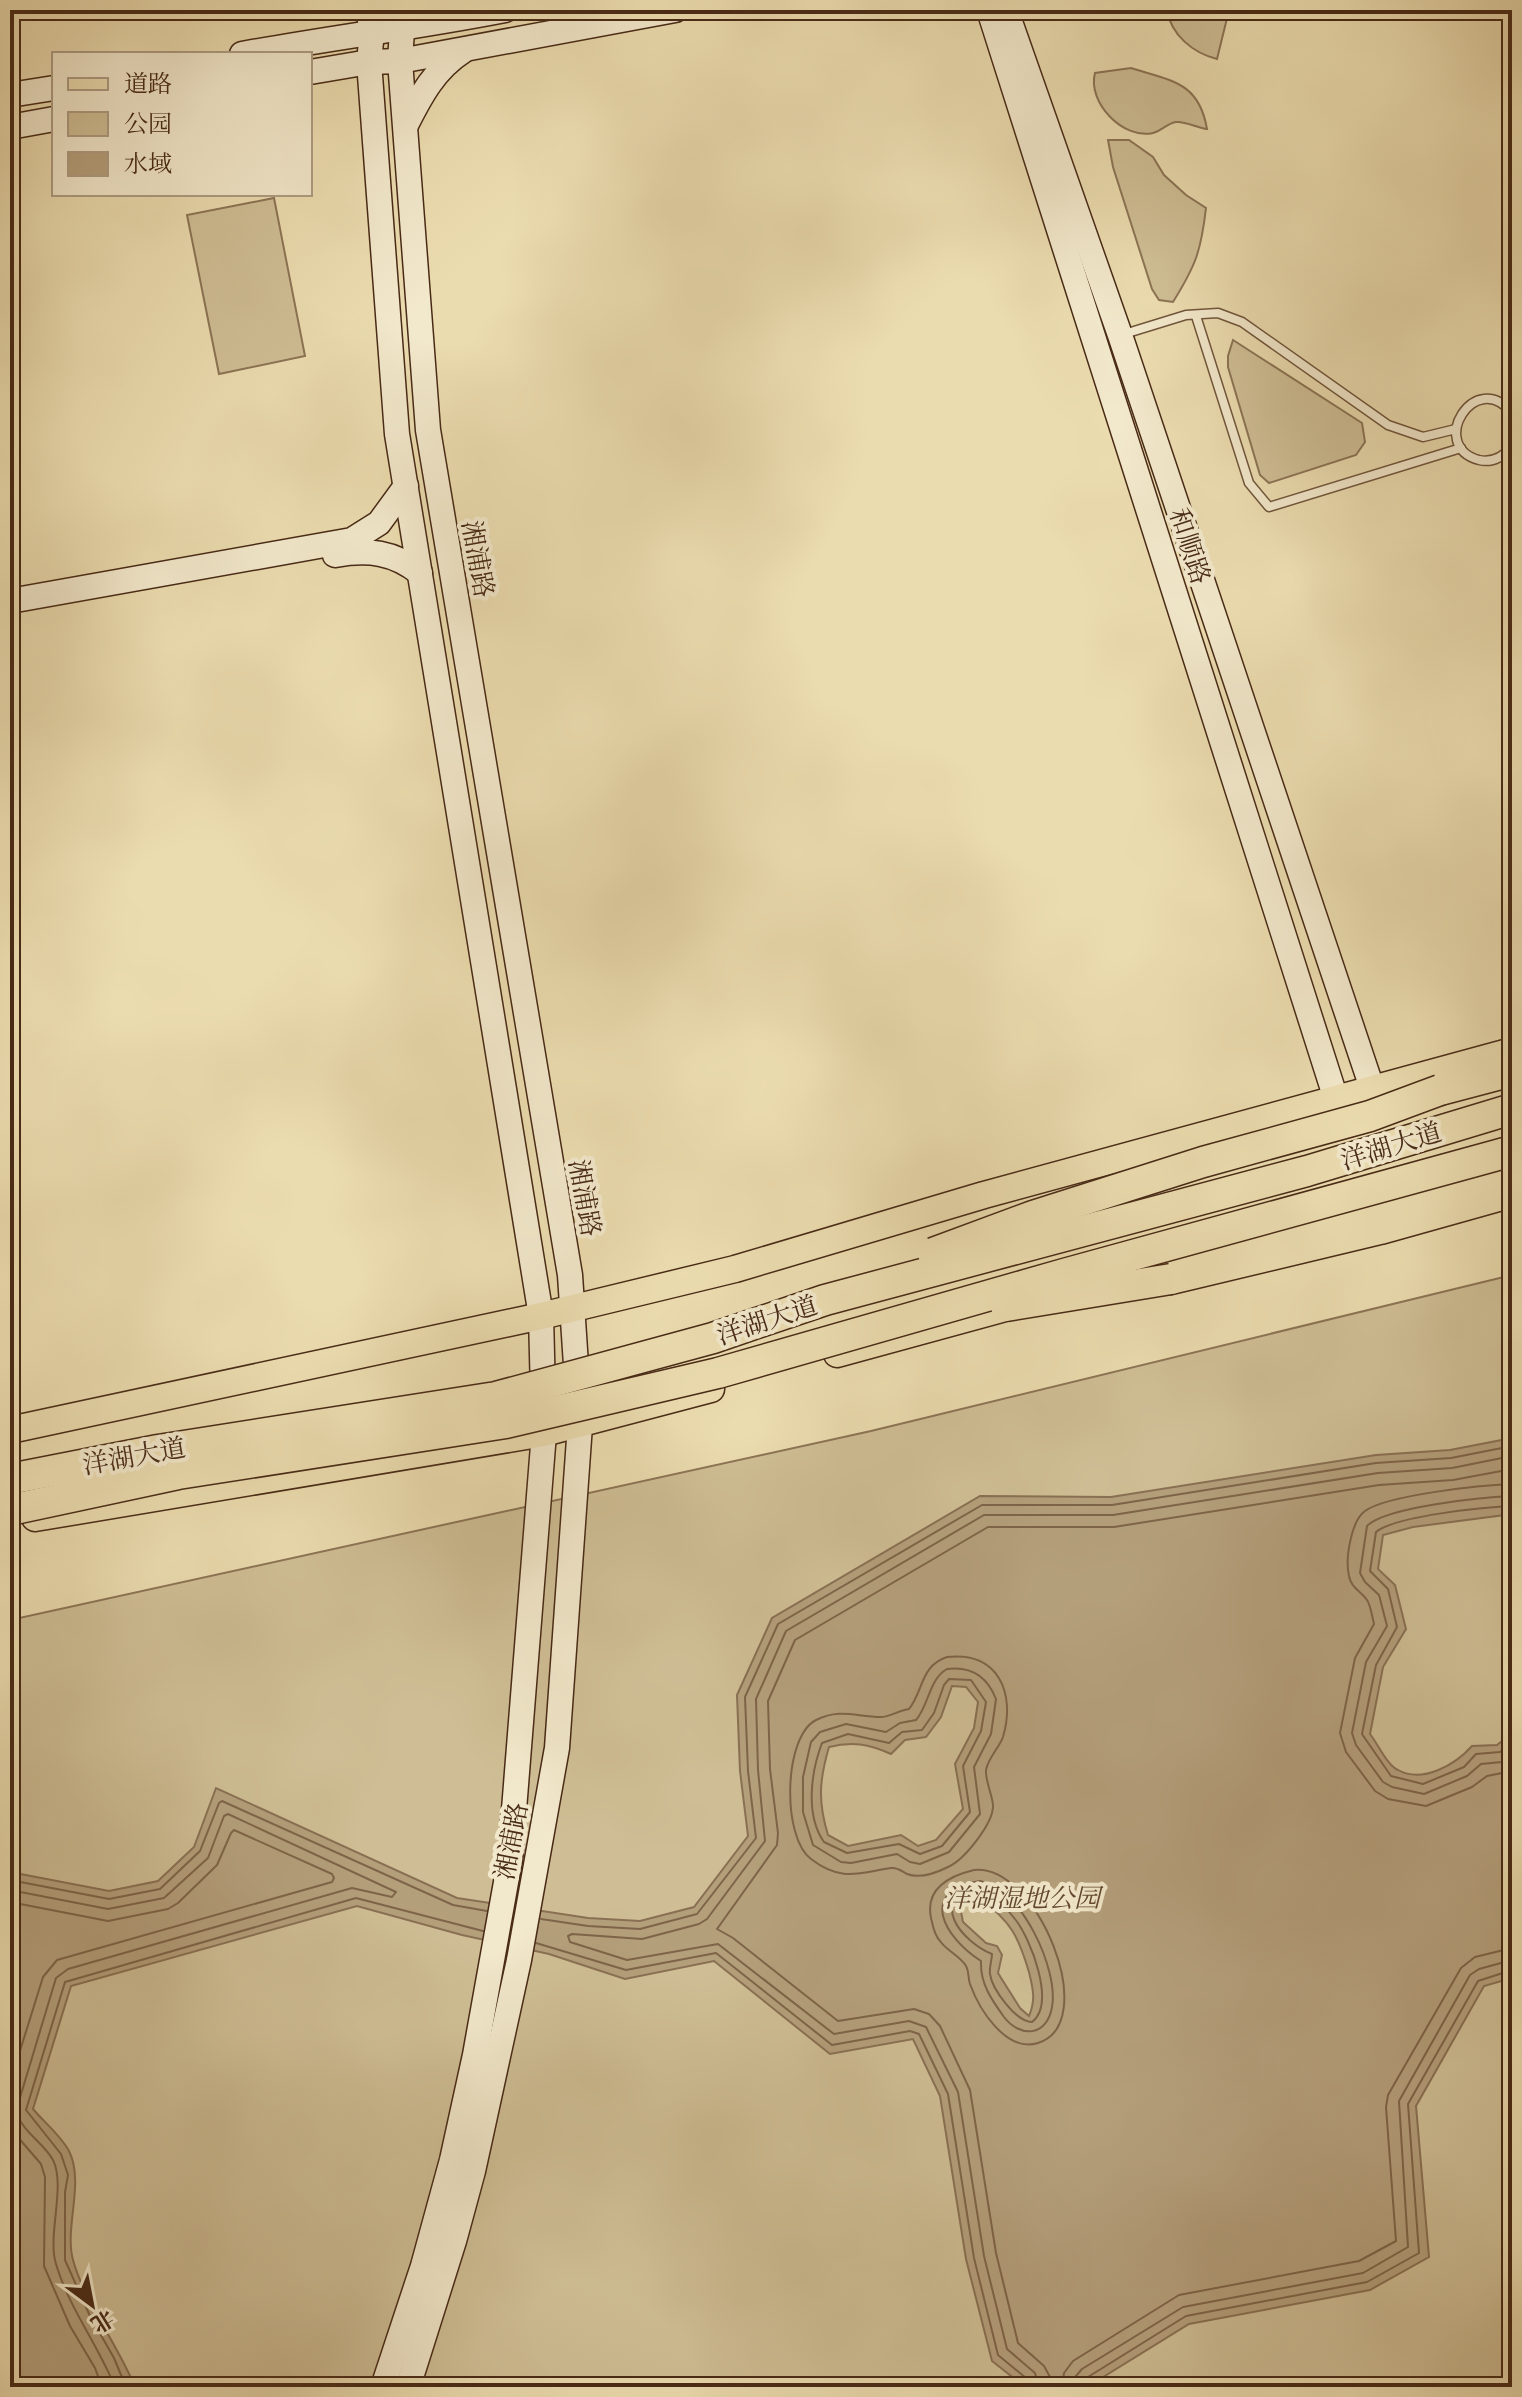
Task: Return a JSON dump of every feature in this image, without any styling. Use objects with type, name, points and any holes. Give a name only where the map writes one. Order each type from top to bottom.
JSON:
[{"type":"highway","points":[[825,1300],[898,1265],[1033,1216],[1203,1162],[1370,1116],[1440,1090],[1512,1071]]},
{"type":"highway","name":"洋湖大道","points":[[10,1479],[158,1450],[496,1397],[713,1338],[825,1300],[1307,1171],[1512,1109]]},
{"type":"highway","name":"洋湖大道","points":[[10,1510],[178,1474],[506,1423],[718,1373],[1512,1151]]},
{"type":"highway","points":[[817,1346],[888,1326],[1171,1279],[1380,1229],[1512,1192]]},
{"type":"main road","points":[[312,72],[369,62],[400,61],[675,10]]},
{"type":"main road","name":"和顺路","points":[[989,10],[1336,1099]]},
{"type":"main road","name":"和顺路","points":[[1006,10],[1120,335],[1372,1088]]},
{"type":"main road","points":[[250,52],[370,20],[486,11]]},
{"type":"main road","name":"湘浦路","points":[[370,20],[369,62],[397,434],[541,1316],[544,1433],[520,1875],[473,2171],[408,2387]]},
{"type":"main road","name":"湘浦路","points":[[401,20],[400,61],[428,430],[574,1308],[580,1425],[557,1748],[520,1875]]},
{"type":"main road","points":[[405,127],[421,94],[444,63],[465,49]]},
{"type":"main road","points":[[10,95],[52,88]]},
{"type":"main road","points":[[10,127],[52,119]]},
{"type":"main road","points":[[10,601],[352,540],[379,523],[406,486]]},
{"type":"main road","points":[[10,612],[355,551],[392,555],[420,573]]},
{"type":"main road","points":[[10,1430],[541,1316],[735,1269],[984,1195],[1512,1051]]},
{"type":"main road","points":[[10,1523],[580,1425],[1512,1166]]},
{"type":"main road","name":"湘浦路","points":[[383,2387],[423,2266],[507,1958]]},
{"type":"lane","points":[[1120,335],[1186,315],[1218,313],[1242,322],[1388,425],[1423,437],[1456,429]]},
{"type":"lane","points":[[1196,316],[1249,483],[1269,507],[1461,448]]},
{"type":"lane","points":[[1512,413],[1502,403],[1482,399],[1463,410],[1456,429],[1461,448],[1468,455],[1487,461],[1496,459],[1512,447]]},
{"type":"green space","points":[[1167,10],[1229,10],[1217,59],[1184,42],[1173,27]]},
{"type":"green space","points":[[1131,68],[1171,81],[1190,92],[1198,101],[1207,129],[1176,122],[1159,131],[1142,134],[1119,125],[1096,96],[1095,73]]},
{"type":"green space","points":[[1108,140],[1129,140],[1153,157],[1164,175],[1186,195],[1206,208],[1196,257],[1173,302],[1159,300],[1152,289],[1113,167]]},
{"type":"green space","points":[[274,198],[305,356],[219,374],[187,215]]},
{"type":"green space","points":[[1233,340],[1362,423],[1365,442],[1356,455],[1269,483],[1260,475],[1228,367]]},
{"type":"green space","name":"洋湖湿地公园","points":[[1512,1275],[1512,2387],[10,2387],[10,1620],[871,1431]]},
{"type":"water","points":[[1512,1438],[1512,1514],[1413,1527],[1383,1535],[1378,1569],[1395,1585],[1406,1629],[1383,1667],[1370,1734],[1394,1767],[1418,1775],[1448,1765],[1472,1746],[1497,1745],[1512,1733],[1512,1978],[1484,1986],[1416,2106],[1429,2257],[1370,2290],[1189,2324],[1087,2387],[1025,2387],[992,2361],[966,2259],[940,2096],[913,2039],[830,2054],[714,1961],[625,1979],[549,1954],[462,1935],[357,1906],[71,1986],[33,2109],[69,2151],[75,2177],[71,2234],[73,2260],[85,2292],[135,2387],[10,2387],[10,1872],[109,1891],[158,1881],[194,1847],[216,1788],[457,1898],[588,1918],[640,1921],[694,1907],[748,1836],[740,1771],[737,1695],[772,1618],[980,1496],[1111,1497],[1376,1455],[1450,1450]],"holes":[[[952,1686],[966,1687],[978,1702],[974,1728],[955,1764],[963,1809],[936,1840],[918,1846],[901,1835],[848,1846],[828,1835],[821,1791],[829,1747],[860,1744],[891,1754],[905,1740],[926,1737],[941,1717]],[[981,1899],[1007,1923],[1021,1949],[1033,1989],[1029,2016],[1020,2008],[998,1973],[1002,1955],[997,1946],[986,1943],[963,1922],[960,1907]]]}]
